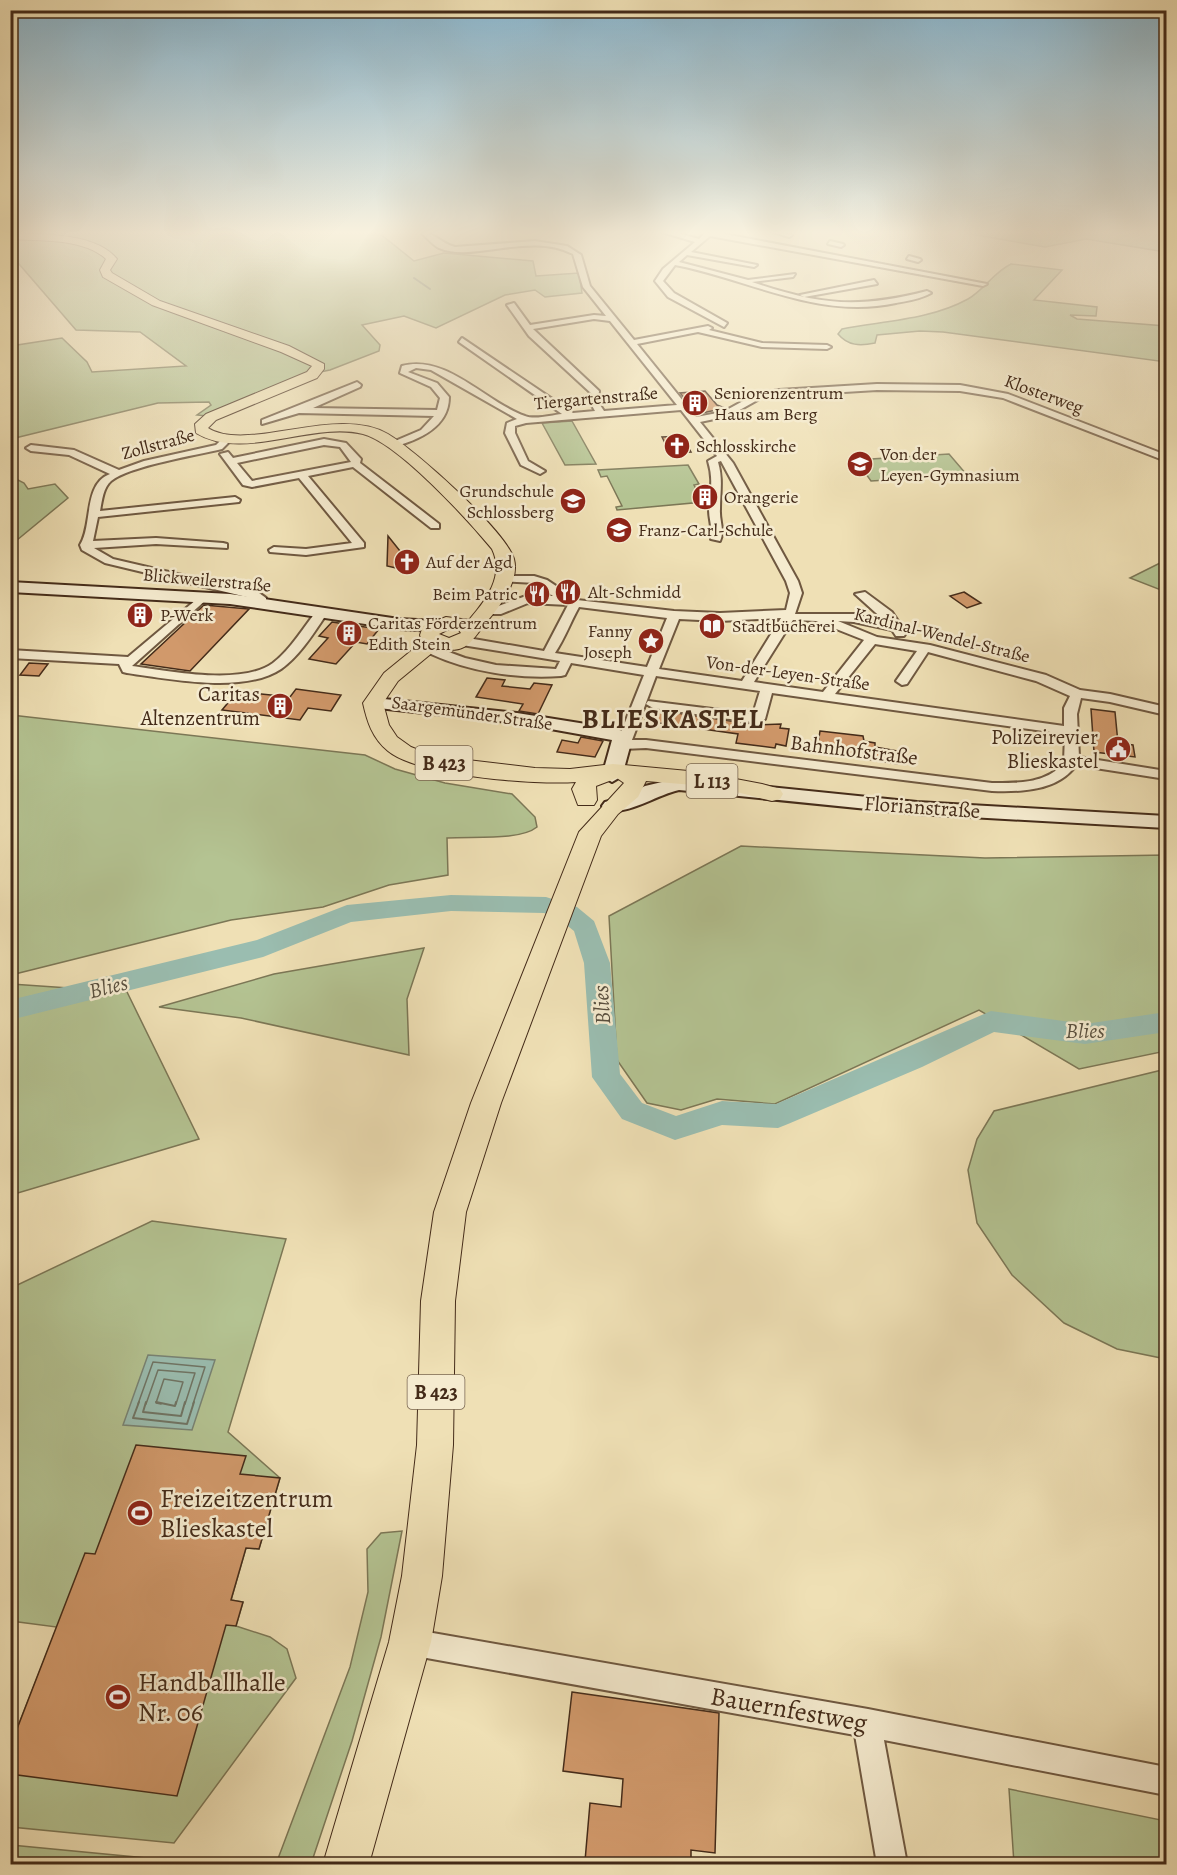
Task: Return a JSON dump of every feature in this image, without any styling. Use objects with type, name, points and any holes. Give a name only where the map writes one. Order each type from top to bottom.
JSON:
[{"type":"main road","points":[[202,320],[318,363],[318,369],[312,375],[211,417],[200,427],[206,435],[222,443],[342,427],[371,431],[393,444],[496,541],[505,559],[505,579]]},
{"type":"main road","name":"Saargemünder Straße","points":[[378,706],[399,681],[449,635],[490,611],[505,579]]},
{"type":"main road","name":"B 423","points":[[378,706],[376,721],[384,735],[410,756],[532,775],[572,776],[596,770],[625,783]]},
{"type":"main road","name":"B 423","points":[[532,775],[559,785],[588,801]]},
{"type":"main road","name":"L 113","points":[[625,783],[680,776],[755,788],[772,794]]},
{"type":"main road","name":"B 423","points":[[591,832],[586,826],[588,801],[583,789],[588,782],[597,777],[625,783]]},
{"type":"main road","name":"B 423","points":[[588,801],[625,783]]},
{"type":"main road","name":"B 423","points":[[346,1864],[410,1642],[422,1576],[435,1445],[436,1338],[442,1260],[450,1212],[486,1103],[591,832],[600,826],[625,783]]},
{"type":"main road","name":"L 113","points":[[625,783],[679,784]]},
{"type":"street","points":[[521,320],[527,328],[596,393],[594,402],[602,415]]},
{"type":"street","points":[[527,328],[579,320]]},
{"type":"street","points":[[613,320],[723,457],[796,593],[792,616],[746,686]]},
{"type":"street","points":[[631,344],[724,325],[715,320]]},
{"type":"street","points":[[699,330],[762,345],[827,347]]},
{"type":"street","points":[[462,340],[572,417]]},
{"type":"street","name":"Tiergartenstraße","points":[[441,413],[445,400],[443,392],[432,384],[407,375],[403,370],[405,368],[416,365],[433,368],[525,420],[683,407]]},
{"type":"street","points":[[265,422],[300,410],[357,385]]},
{"type":"street","name":"Klosterweg","points":[[694,420],[726,414],[759,396],[779,393],[855,388],[960,388],[1005,396],[1167,458]]},
{"type":"street","points":[[300,410],[441,413]]},
{"type":"street","points":[[393,444],[420,435],[433,425],[441,413]]},
{"type":"street","points":[[525,420],[510,425],[510,433],[524,463],[540,471]]},
{"type":"street","points":[[231,461],[331,442],[343,445],[356,459],[356,464],[435,526],[428,528]]},
{"type":"street","points":[[222,443],[231,461],[247,483],[252,484],[356,464]]},
{"type":"street","name":"Zollstraße","points":[[86,545],[92,515],[103,483],[117,473],[222,443]]},
{"type":"street","points":[[31,448],[70,452],[117,473]]},
{"type":"street","points":[[716,539],[718,531],[714,512],[718,479],[713,464],[715,459],[723,457]]},
{"type":"street","points":[[274,550],[306,552],[360,545],[301,474]]},
{"type":"street","points":[[92,515],[235,500]]},
{"type":"street","points":[[86,545],[156,541],[215,544]]},
{"type":"street","points":[[86,545],[92,554],[109,561],[255,595],[260,598],[260,603]]},
{"type":"street","points":[[505,579],[528,578],[543,582],[569,601],[557,641],[548,656]]},
{"type":"street","name":"Blickweilerstraße","points":[[10,587],[203,597],[260,603],[399,624],[449,635]]},
{"type":"street","points":[[861,594],[888,615],[894,627]]},
{"type":"street","points":[[10,654],[124,662],[136,659],[203,597]]},
{"type":"street","name":"Kardinal-Wendel-Straße","points":[[490,611],[526,600],[569,601],[674,615],[720,618],[792,616],[819,618],[872,639],[925,648],[1041,678],[1077,694],[1110,698],[1167,711]]},
{"type":"street","points":[[124,662],[127,669],[189,677],[254,675],[277,666],[322,612]]},
{"type":"street","points":[[625,783],[621,735],[674,615]]},
{"type":"street","points":[[819,618],[854,618],[894,627],[909,638],[910,647]]},
{"type":"street","points":[[449,635],[458,662],[551,673],[561,672],[567,659]]},
{"type":"street","name":"Von-der-Leyen-Straße","points":[[449,635],[548,656],[650,672],[1071,731]]},
{"type":"street","points":[[827,695],[872,639]]},
{"type":"street","points":[[903,681],[925,648]]},
{"type":"street","points":[[653,704],[758,719],[767,688]]},
{"type":"street","points":[[1077,694],[1069,710],[1072,760],[1167,775]]},
{"type":"street","name":"Saargemünder Straße","points":[[378,706],[517,718],[621,735]]},
{"type":"street","name":"Bahnhofstraße","points":[[621,735],[660,746],[814,767],[1009,787],[1029,786],[1050,779],[1062,773],[1072,760]]},
{"type":"street","name":"Florianstraße","points":[[679,784],[917,808],[1167,822]]},
{"type":"street","name":"Bauernfestweg","points":[[410,1642],[867,1723],[1167,1781]]},
{"type":"street","points":[[867,1723],[892,1864]]},
{"type":"green space","points":[[67,320],[388,320],[362,325],[380,345],[379,351],[330,370],[310,374],[207,416],[197,415],[211,405],[209,402],[158,403],[11,439],[11,346],[62,338],[87,362],[92,372],[186,366],[140,332],[76,330]]},
{"type":"green space","points":[[413,320],[454,320],[436,328]]},
{"type":"green space","points":[[903,320],[1083,320],[1166,326],[1166,362],[943,332],[920,331],[877,335],[875,343],[864,345],[850,343],[842,338],[838,334],[842,329]]},
{"type":"green space","points":[[572,421],[596,464],[565,465],[542,423]]},
{"type":"green space","points":[[949,454],[967,475],[871,481],[856,460]]},
{"type":"green space","points":[[11,460],[14,478],[24,483],[28,489],[55,484],[68,498],[11,545]]},
{"type":"green space","points":[[688,465],[699,484],[694,485],[703,502],[617,510],[616,507],[622,506],[607,476],[601,477],[598,470]]},
{"type":"green space","points":[[1166,560],[1166,592],[1130,578]]},
{"type":"green space","points":[[11,715],[365,755],[395,769],[445,783],[512,794],[535,817],[537,827],[508,836],[447,838],[448,875],[389,885],[323,907],[231,920],[11,975]]},
{"type":"green space","points":[[741,846],[985,858],[1166,855],[1166,1051],[1079,1069],[979,1010],[775,1104],[717,1099],[681,1110],[647,1103],[617,1060],[609,916]]},
{"type":"green space","points":[[424,948],[407,999],[409,1055],[241,1018],[159,1007],[274,974]]},
{"type":"green space","points":[[11,984],[127,992],[199,1139],[11,1195]]},
{"type":"green space","points":[[1166,1069],[1166,1359],[1117,1349],[1064,1323],[1012,1275],[977,1223],[968,1170],[977,1139],[994,1111]]},
{"type":"green space","name":"Freizeitzentrum Blieskastel","points":[[152,1221],[286,1239],[228,1432],[280,1478],[259,1549],[246,1548],[231,1600],[243,1602],[236,1626],[270,1637],[287,1649],[296,1678],[174,1843],[11,1827],[10,1747],[57,1627],[11,1621],[11,1288]]},
{"type":"green space","points":[[402,1531],[381,1637],[352,1741],[311,1864],[276,1864],[350,1667],[368,1592],[367,1549],[381,1533]]},
{"type":"green space","points":[[1009,1789],[1166,1821],[1166,1864],[1014,1864]]},
{"type":"green space","points":[[10,1845],[146,1858],[144,1864],[11,1864]]},
{"type":"water","points":[[148,1355],[215,1360],[192,1430],[123,1425]]},
{"type":"building","name":"Seniorenzentrum Haus am Berg","points":[[705,391],[717,405],[725,408],[698,414],[680,393]]},
{"type":"building","name":"Schlosskirche","points":[[682,436],[691,452],[670,453],[662,437]]},
{"type":"building","points":[[388,536],[412,566],[396,568],[387,566]]},
{"type":"building","points":[[964,592],[981,603],[967,608],[950,596]]},
{"type":"building","points":[[204,605],[249,609],[190,671],[141,664]]},
{"type":"building","points":[[332,622],[379,629],[367,644],[356,642],[336,664],[309,659],[328,638],[319,636]]},
{"type":"building","points":[[29,663],[48,664],[39,676],[20,675]]},
{"type":"building","points":[[487,678],[505,680],[502,686],[530,689],[534,683],[552,685],[538,714],[519,711],[523,704],[476,697]]},
{"type":"building","name":"Caritas Altenzentrum","points":[[296,689],[341,695],[331,711],[308,708],[300,720],[222,710],[232,698],[238,698],[243,692],[290,697]]},
{"type":"building","points":[[650,709],[758,725],[781,724],[780,728],[789,729],[786,746],[776,744],[775,748],[736,743],[738,734],[645,721]]},
{"type":"building","points":[[1091,709],[1115,712],[1118,743],[1133,745],[1135,757],[1094,752]]},
{"type":"building","points":[[820,731],[863,736],[864,741],[875,743],[875,747],[898,751],[897,764],[817,751]]},
{"type":"building","points":[[581,737],[603,741],[595,757],[557,752],[562,740],[578,743]]},
{"type":"building","points":[[136,1445],[246,1456],[240,1474],[280,1478],[259,1549],[246,1548],[231,1600],[243,1602],[236,1626],[226,1625],[177,1796],[10,1774],[10,1747],[85,1553],[95,1554]]},
{"type":"building","points":[[572,1692],[719,1713],[715,1853],[691,1850],[691,1864],[611,1864],[585,1861],[590,1803],[621,1807],[623,1779],[563,1771]]},
{"type":"waterway","name":"Blies","points":[[10,1010],[263,948],[347,914],[451,903],[546,905],[568,913],[585,927],[597,963],[606,1077],[632,1111],[675,1128],[722,1113],[778,1116],[912,1059],[991,1021],[1085,1034],[1166,1022]]},
{"type":"place","name":"Seniorenzentrum Haus am Berg","points":[[695,403]]},
{"type":"place","name":"Schlosskirche","points":[[677,446]]},
{"type":"place","name":"Von der Leyen-Gymnasium","points":[[860,464]]},
{"type":"place","name":"Orangerie","points":[[705,497]]},
{"type":"place","name":"Grundschule Schlossberg","points":[[573,501]]},
{"type":"place","name":"Franz-Carl-Schule","points":[[619,530]]},
{"type":"place","name":"Auf der Agd","points":[[407,562]]},
{"type":"place","name":"Alt-Schmidd","points":[[568,592]]},
{"type":"place","name":"Beim Patric","points":[[537,594]]},
{"type":"place","name":"P-Werk","points":[[140,615]]},
{"type":"place","name":"Stadtbücherei","points":[[712,626]]},
{"type":"place","name":"Caritas Förderzentrum Edith Stein","points":[[349,633]]},
{"type":"place","name":"Fanny Joseph","points":[[651,641]]},
{"type":"place","name":"Caritas Altenzentrum","points":[[280,706]]},
{"type":"place","name":"Polizeirevier Blieskastel","points":[[1118,749]]},
{"type":"place","name":"Freizeitzentrum Blieskastel","points":[[140,1513]]},
{"type":"place","name":"Handballhalle Nr. 06","points":[[118,1697]]},
{"type":"district","name":"BLIESKASTEL","points":[[673,719]]}]
